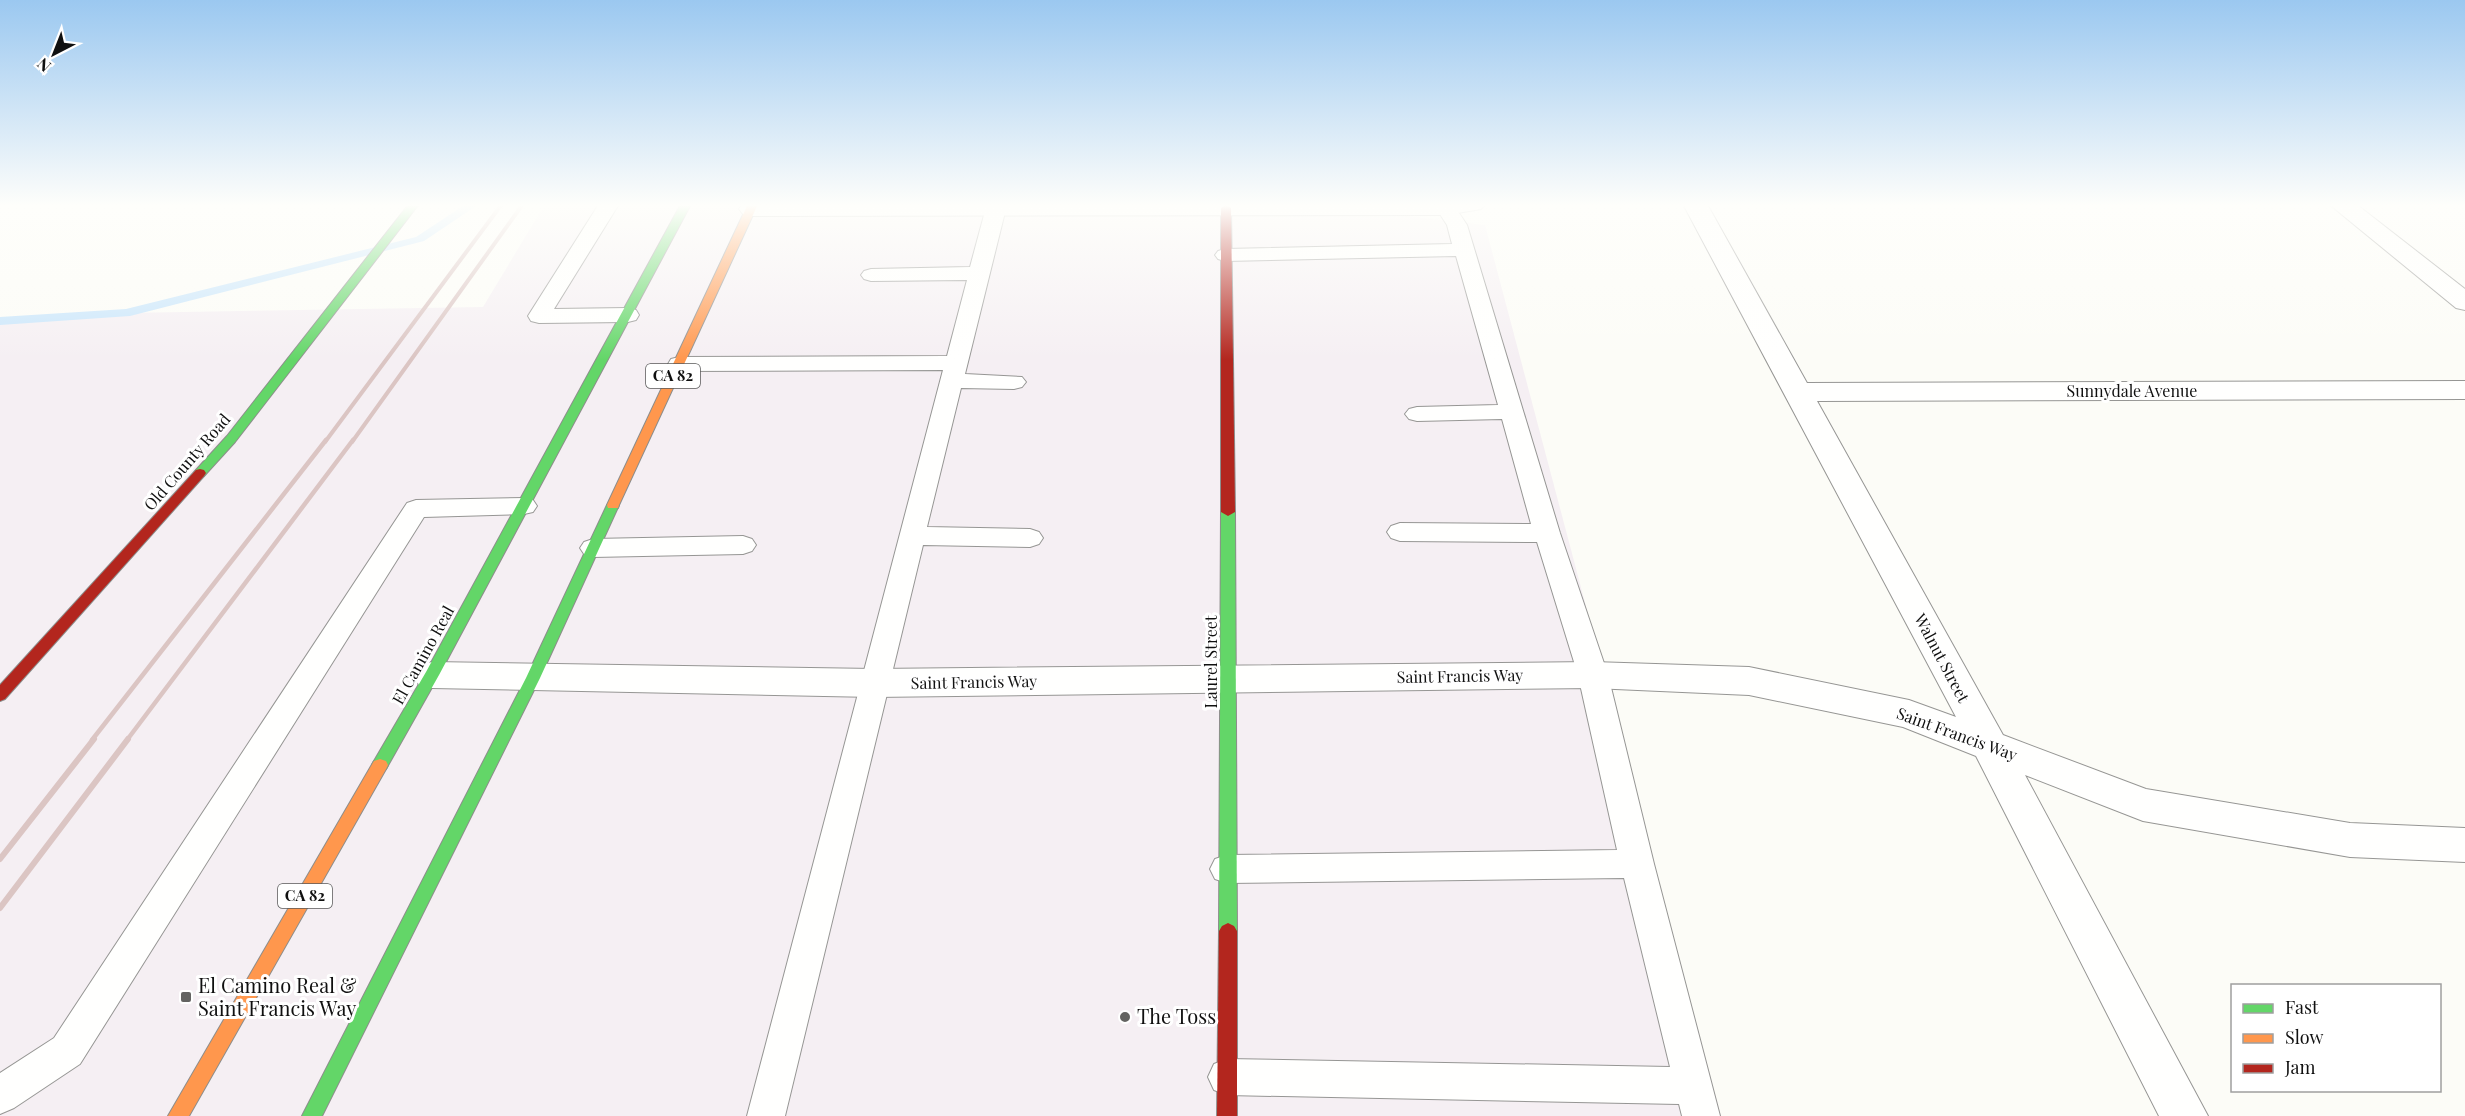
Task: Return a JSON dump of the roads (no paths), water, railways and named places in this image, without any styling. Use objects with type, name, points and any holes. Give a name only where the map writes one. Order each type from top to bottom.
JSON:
[{"type":"main road","name":"Old County Road","points":[[0,695],[231,439],[375,256]]},
{"type":"main road","name":"El Camino Real","points":[[178,1116],[432,675],[659,256]]},
{"type":"main road","name":"CA 82","points":[[312,1116],[533,678],[729,256]]},
{"type":"main road","name":"Laurel Street","points":[[1225,256],[1229,679],[1227,1116]]},
{"type":"street","name":"Walnut Street","points":[[1724,256],[1988,745],[2184,1116]]},
{"type":"street","points":[[2406,256],[2465,303]]},
{"type":"street","name":"Sunnydale Avenue","points":[[1798,392],[2465,390]]},
{"type":"street","name":"Saint Francis Way","points":[[432,675],[874,683],[1593,675],[1749,681],[1909,714],[2143,806],[2350,840],[2465,845]]},
{"type":"lane","points":[[576,256],[539,316],[628,315]]},
{"type":"lane","points":[[766,1116],[911,536],[984,256]]},
{"type":"lane","points":[[1227,1077],[1697,1101],[1637,864],[1593,675],[1547,533],[1466,256]]},
{"type":"lane","points":[[871,275],[980,273]]},
{"type":"lane","points":[[679,364],[953,372],[1014,381]]},
{"type":"lane","points":[[1418,414],[1511,412]]},
{"type":"lane","points":[[0,1095],[67,1051],[416,509],[524,506]]},
{"type":"lane","points":[[1400,532],[1547,533]]},
{"type":"lane","points":[[911,536],[1030,538]]},
{"type":"lane","points":[[593,548],[743,545]]},
{"type":"lane","points":[[1227,869],[1637,864]]},
{"type":"waterway","points":[[0,321],[126,313],[352,256]]},
{"type":"railway","points":[[325,442],[463,256]]},
{"type":"railway","points":[[352,442],[486,256]]},
{"type":"railway","points":[[92,740],[326,440]]},
{"type":"railway","points":[[127,740],[353,440]]},
{"type":"railway","points":[[0,859],[94,739]]},
{"type":"railway","points":[[0,908],[128,739]]},
{"type":"place","name":"El Camino Real & Saint Francis Way","points":[[186,997]]},
{"type":"place","name":"The Toss","points":[[1125,1017]]}]
